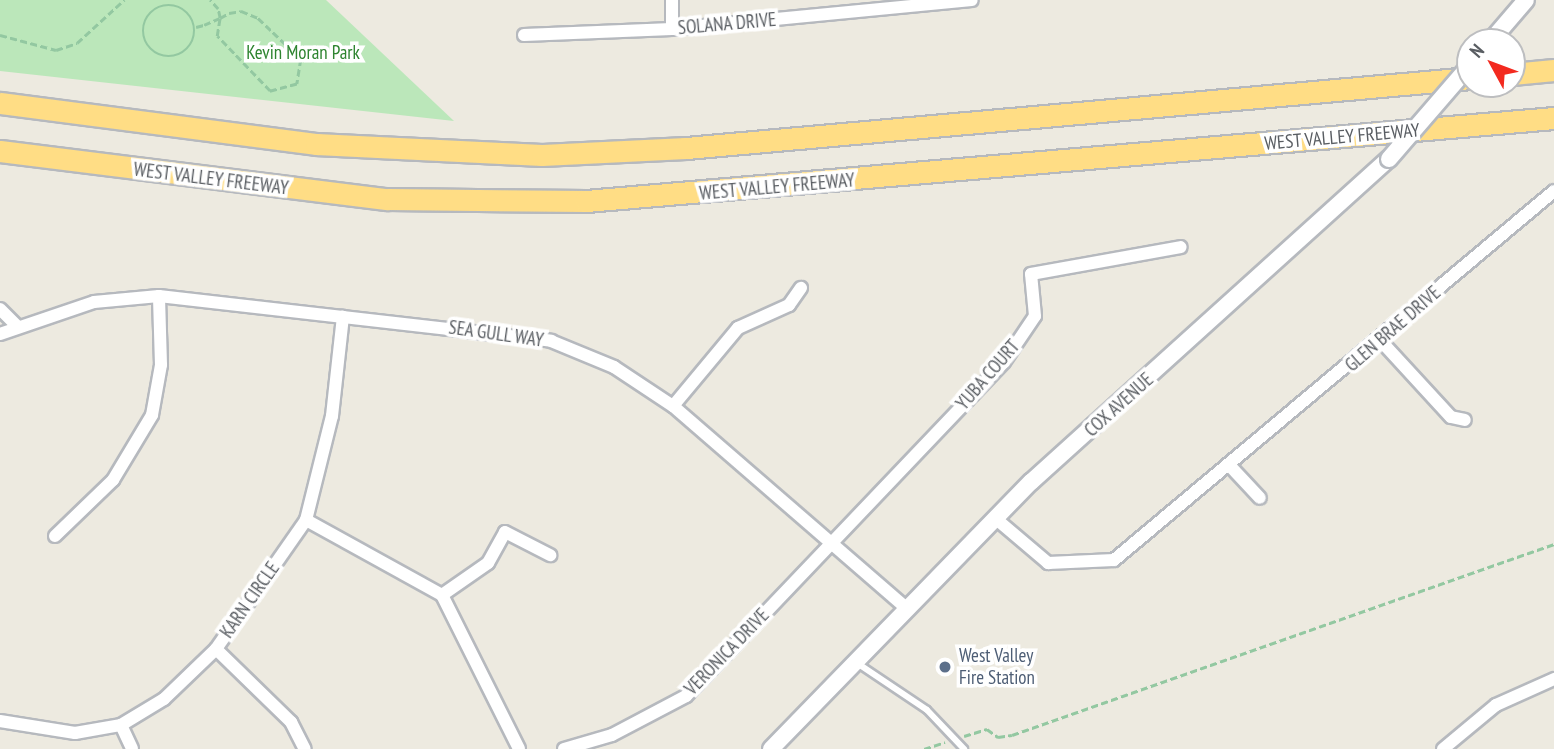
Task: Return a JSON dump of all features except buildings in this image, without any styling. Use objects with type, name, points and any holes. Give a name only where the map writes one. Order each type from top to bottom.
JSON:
[{"type":"highway","points":[[1526,73],[1554,71]]},
{"type":"highway","points":[[0,103],[316,144],[542,155],[686,148],[1456,79]]},
{"type":"highway","name":"WEST VALLEY FREEWAY","points":[[0,151],[388,199],[574,202],[1554,118]]},
{"type":"main road","points":[[1502,28],[1526,0]]},
{"type":"main road","name":"COX AVENUE","points":[[771,749],[995,518],[1389,159],[1456,81]]},
{"type":"street","points":[[672,0],[672,29]]},
{"type":"street","name":"SOLANA DRIVE","points":[[524,35],[672,29],[972,0]]},
{"type":"street","name":"GLEN BRAE DRIVE","points":[[995,518],[1048,563],[1114,560],[1231,467],[1554,191]]},
{"type":"street","name":"YUBA COURT","points":[[832,542],[1004,362],[1035,316],[1031,274],[1181,247]]},
{"type":"street","points":[[673,406],[738,328],[789,305],[801,288]]},
{"type":"street","points":[[55,536],[113,480],[152,415],[161,365],[159,296]]},
{"type":"street","name":"SEA GULL WAY","points":[[0,334],[16,326],[94,302],[159,296],[551,341],[614,367],[673,406],[907,609]]},
{"type":"street","points":[[0,309],[16,326]]},
{"type":"street","name":"KARN CIRCLE","points":[[1,727],[75,733],[121,725],[164,699],[216,649],[306,520],[332,416],[343,317]]},
{"type":"street","points":[[1381,341],[1451,417],[1465,421]]},
{"type":"street","points":[[1231,467],[1260,498]]},
{"type":"street","points":[[306,520],[442,595],[519,749]]},
{"type":"street","points":[[442,595],[488,563],[505,532],[550,555]]},
{"type":"street","name":"VERONICA DRIVE","points":[[564,749],[612,735],[686,696],[832,542]]},
{"type":"street","points":[[216,649],[291,722],[305,749]]},
{"type":"street","points":[[1443,749],[1496,705],[1553,682]]},
{"type":"street","points":[[121,725],[132,749]]},
{"type":"lane","points":[[856,662],[927,709],[964,749]]},
{"type":"path","points":[[0,35],[56,50],[77,43],[124,0]]},
{"type":"path","points":[[173,5],[174,0]]},
{"type":"path","points":[[196,27],[220,18],[241,11],[258,18],[301,59],[297,84],[270,91],[217,36],[220,18],[210,0]]},
{"type":"path","points":[[173,5],[188,12],[196,27],[192,44],[180,55],[163,57],[148,47],[143,31],[149,15],[173,5]]},
{"type":"path","points":[[924,749],[987,729],[998,737],[1012,735],[1554,544]]},
{"type":"green space","name":"Kevin Moran Park","points":[[0,0],[326,0],[454,121],[0,71]]},
{"type":"place","name":"West Valley Fire Station","points":[[945,667]]}]
